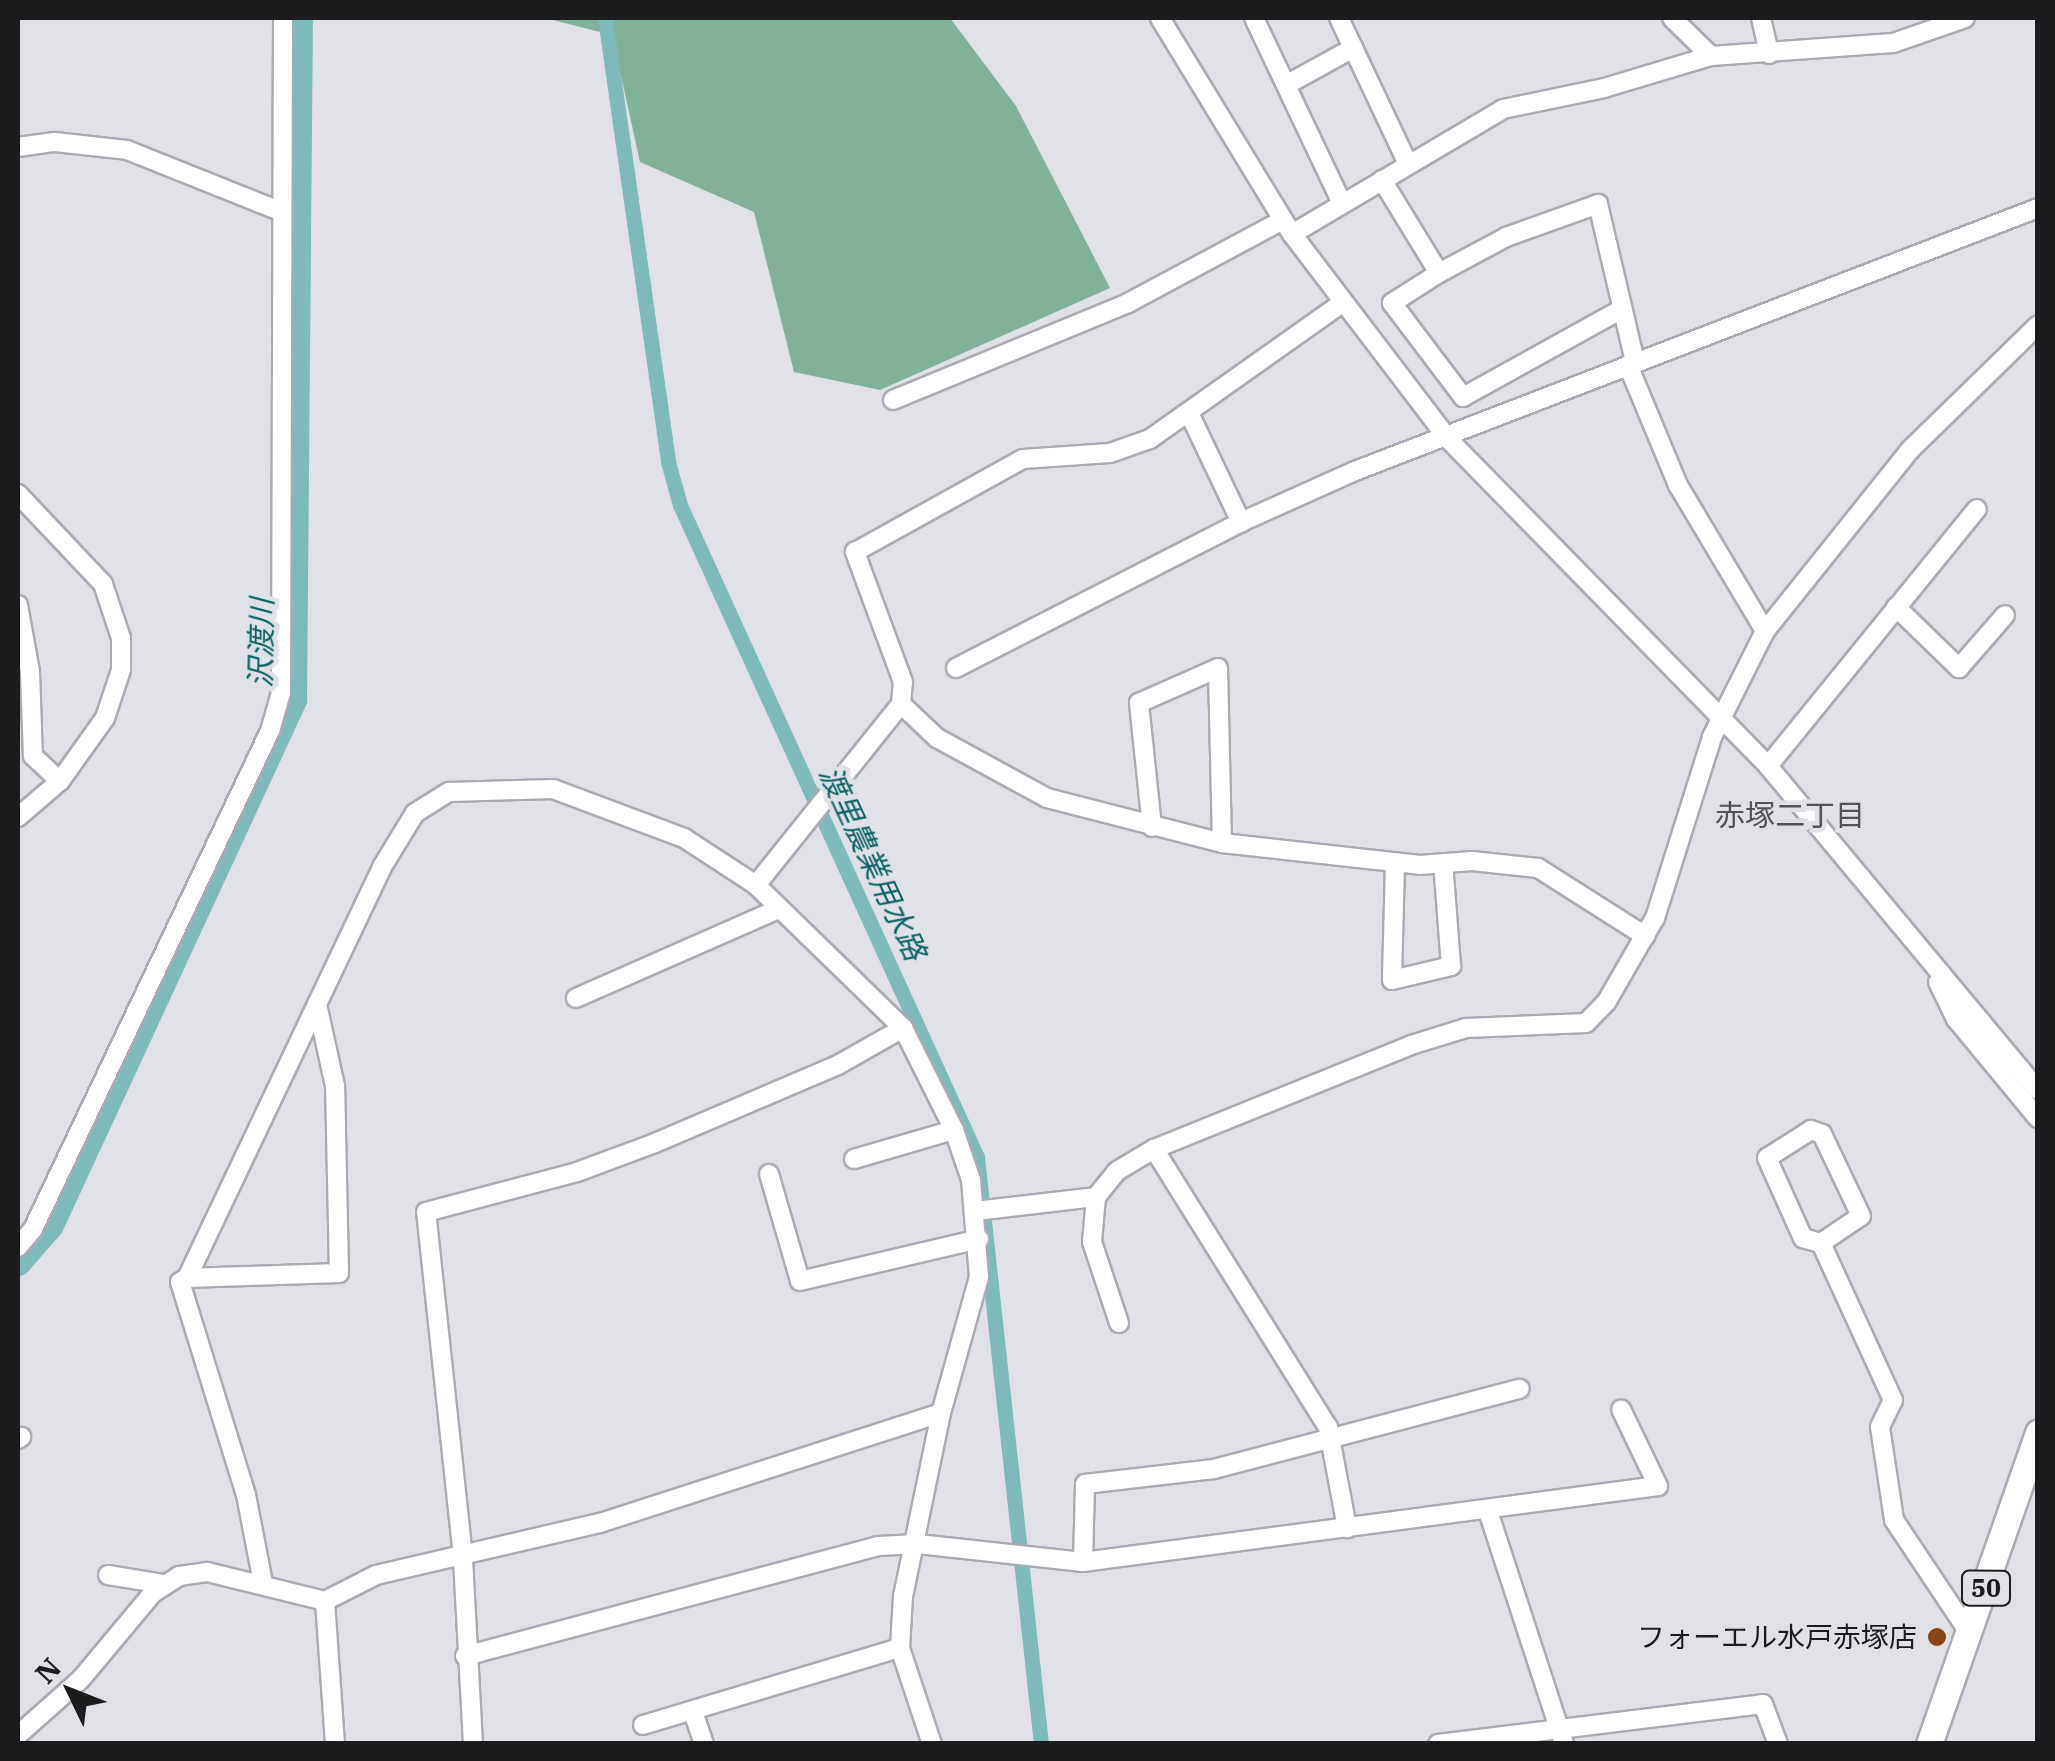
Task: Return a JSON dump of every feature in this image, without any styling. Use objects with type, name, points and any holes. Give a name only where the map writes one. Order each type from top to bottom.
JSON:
[{"type":"highway","name":"50","points":[[1929,1744],[2038,1432]]},
{"type":"street","points":[[18,1248],[33,1229],[219,838],[281,693],[283,18]]},
{"type":"street","points":[[1160,18],[1288,227],[1449,440],[1768,766],[1934,970],[2038,1090]]},
{"type":"street","points":[[1254,18],[1342,201]]},
{"type":"street","points":[[1338,18],[1408,164]]},
{"type":"street","points":[[1672,18],[1711,56]]},
{"type":"street","points":[[1760,18],[1770,54]]},
{"type":"street","points":[[893,400],[1128,303],[1288,227],[1382,180],[1503,109],[1604,88],[1711,56],[1892,43],[1958,18]]},
{"type":"street","points":[[1286,85],[1353,48]]},
{"type":"street","points":[[18,148],[55,142],[127,150],[282,212]]},
{"type":"street","points":[[1382,180],[1439,273]]},
{"type":"street","points":[[1622,309],[1463,397],[1392,303],[1506,237],[1598,204],[1622,309],[1632,363],[1678,485],[1765,631]]},
{"type":"street","points":[[956,668],[1241,522],[1632,363],[2038,208]]},
{"type":"street","points":[[756,886],[901,704],[903,682],[855,552],[1023,459],[1132,447],[1190,415],[1342,303]]},
{"type":"street","points":[[1119,1323],[1092,1242],[1096,1196],[1117,1171],[1154,1149],[1466,1028],[1586,1023],[1607,1001],[1646,936],[1720,716],[1765,631],[1912,449],[2038,325]]},
{"type":"street","points":[[1190,415],[1241,522]]},
{"type":"street","points":[[18,494],[102,584],[122,638],[121,670],[105,718],[60,781],[18,817]]},
{"type":"street","points":[[1768,766],[1976,509]]},
{"type":"street","points":[[18,605],[33,756],[60,781]]},
{"type":"street","points":[[1896,606],[1959,668],[2005,615]]},
{"type":"street","points":[[1152,827],[1139,704],[1218,668],[1222,842]]},
{"type":"street","points":[[901,704],[937,738],[1047,798],[1222,842],[1394,863],[1538,868],[1646,936]]},
{"type":"street","points":[[188,1278],[382,868],[433,796],[491,788],[576,794],[684,838],[756,886],[776,910],[862,982],[904,1028],[954,1130],[982,1211],[979,1277],[942,1412],[918,1544],[903,1596],[900,1648],[932,1744]]},
{"type":"street","points":[[1394,863],[1392,980],[1451,966],[1443,863]]},
{"type":"street","points":[[576,998],[776,910]]},
{"type":"street","points":[[1934,970],[1956,1019],[2038,1118]]},
{"type":"street","points":[[263,1583],[246,1494],[180,1282],[188,1278],[339,1273],[335,1086],[317,1004]]},
{"type":"street","points":[[473,1744],[465,1656],[463,1558],[426,1212],[577,1172],[655,1143],[838,1064],[904,1028]]},
{"type":"street","points":[[854,1159],[954,1130]]},
{"type":"street","points":[[1821,1243],[1861,1216],[1822,1134],[1811,1130],[1767,1158],[1803,1238],[1821,1243],[1893,1400],[1880,1427],[1894,1520],[1970,1634]]},
{"type":"street","points":[[1154,1149],[1330,1439],[1346,1528]]},
{"type":"street","points":[[768,1174],[800,1281],[979,1240]]},
{"type":"street","points":[[982,1211],[1096,1196]]},
{"type":"street","points":[[1083,1562],[1085,1484],[1214,1469],[1520,1389]]},
{"type":"street","points":[[465,1656],[848,1552],[918,1544],[1083,1562],[1658,1486],[1621,1410]]},
{"type":"street","points":[[18,1735],[81,1680],[164,1584],[194,1571],[263,1583],[325,1601],[376,1575],[463,1558],[670,1502],[942,1412]]},
{"type":"street","points":[[1488,1511],[1560,1735]]},
{"type":"street","points":[[108,1575],[164,1584]]},
{"type":"street","points":[[325,1601],[335,1744]]},
{"type":"street","points":[[642,1725],[900,1648]]},
{"type":"street","points":[[1438,1744],[1560,1735],[1763,1704],[1778,1744]]},
{"type":"street","points":[[693,1712],[704,1744]]},
{"type":"green space","points":[[545,18],[950,18],[1016,106],[1110,288],[880,390],[794,372],[754,212],[640,162],[612,35]]},
{"type":"waterway","name":"沢渡川","points":[[18,1263],[51,1225],[294,700],[300,18]]},
{"type":"waterway","name":"渡里農業用水路","points":[[605,18],[668,462],[680,505],[977,1157],[1041,1744]]},
{"type":"place","name":"フォーエル水戸赤塚店","points":[[1937,1637]]},
{"type":"district","name":"赤塚二丁目","points":[[1790,815]]}]
